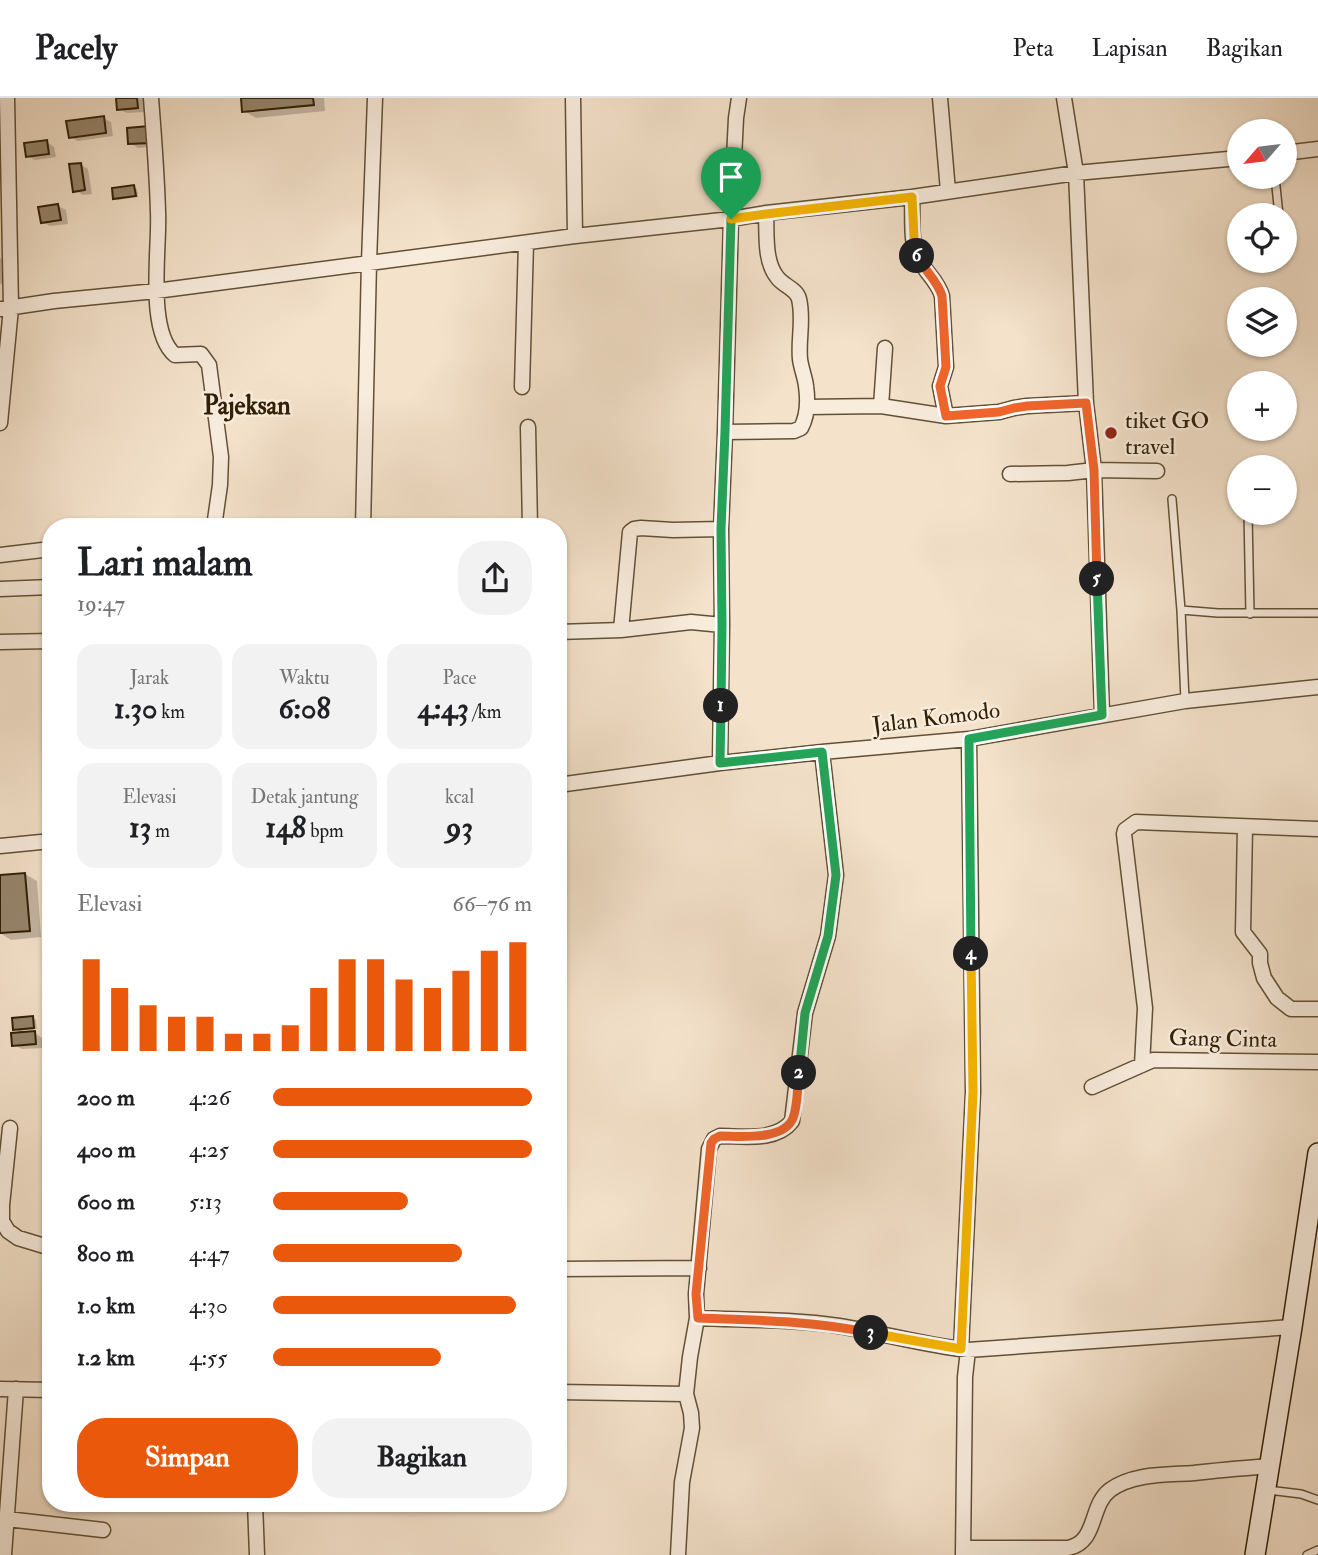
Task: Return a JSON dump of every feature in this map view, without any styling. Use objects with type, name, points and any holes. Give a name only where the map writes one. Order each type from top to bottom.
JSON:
[{"type":"street","points":[[0,423],[6,308],[7,98]]},
{"type":"street","points":[[151,98],[159,215],[156,291],[158,313],[166,345],[175,355],[201,354],[209,365],[221,457],[215,518]]},
{"type":"street","points":[[363,518],[375,98]]},
{"type":"street","points":[[573,98],[575,236]]},
{"type":"street","points":[[720,763],[721,529],[731,219],[739,98]]},
{"type":"street","points":[[940,98],[948,191]]},
{"type":"street","points":[[1064,98],[1076,173],[1086,403],[1094,470],[1102,715]]},
{"type":"street","points":[[1297,151],[1318,149]]},
{"type":"street","points":[[6,308],[575,236],[912,197],[1076,173],[1227,159]]},
{"type":"street","points":[[912,197],[916,254],[922,266],[940,287],[942,296],[946,367],[940,386],[946,416]]},
{"type":"street","points":[[725,432],[794,431],[801,428],[806,419],[806,385],[800,358],[802,320],[799,299],[796,291],[778,279],[772,270],[766,214]]},
{"type":"street","points":[[522,387],[526,243]]},
{"type":"street","points":[[881,406],[885,348]]},
{"type":"street","points":[[807,407],[881,406],[946,416],[999,412],[1027,406],[1086,403]]},
{"type":"street","points":[[528,427],[530,518]]},
{"type":"street","points":[[1010,474],[1068,474],[1094,470],[1157,471]]},
{"type":"street","points":[[621,630],[630,532],[641,528],[721,529]]},
{"type":"street","points":[[0,555],[42,550]]},
{"type":"street","points":[[0,589],[42,587]]},
{"type":"street","points":[[567,632],[621,630],[691,622],[722,625]]},
{"type":"street","points":[[0,642],[42,641]]},
{"type":"street","name":"Jalan Komodo","points":[[567,784],[720,763],[969,739],[1185,701],[1318,687]]},
{"type":"street","points":[[969,739],[973,1092],[965,1350],[963,1551],[1068,1548],[1082,1543],[1101,1500],[1108,1491],[1130,1479],[1270,1466]]},
{"type":"street","points":[[678,1555],[682,1482],[692,1428],[686,1394],[698,1318],[696,1294],[711,1143],[720,1136],[772,1134],[792,1121],[805,1013],[828,936],[836,875],[822,752]]},
{"type":"street","points":[[1142,1065],[1145,1009],[1125,830],[1136,822],[1318,829]]},
{"type":"street","points":[[1245,827],[1243,932],[1260,954],[1264,978],[1277,998],[1291,1009],[1318,1009]]},
{"type":"street","points":[[0,846],[42,842]]},
{"type":"street","name":"Gang Cinta","points":[[1092,1087],[1153,1060],[1318,1062]]},
{"type":"street","points":[[10,1128],[4,1153],[2,1221],[8,1231],[18,1238],[42,1245]]},
{"type":"street","points":[[1255,1555],[1318,1153]]},
{"type":"street","points":[[567,1269],[699,1268]]},
{"type":"street","points":[[698,1318],[837,1326],[965,1350],[1292,1327]]},
{"type":"street","points":[[0,1389],[42,1390]]},
{"type":"street","points":[[4,1555],[16,1390]]},
{"type":"street","points":[[567,1392],[686,1394]]},
{"type":"street","points":[[255,1512],[257,1555]]},
{"type":"street","points":[[7,1519],[103,1530]]},
{"type":"lane","points":[[1172,499],[1185,701]]},
{"type":"lane","points":[[1248,525],[1250,614]]},
{"type":"lane","points":[[1181,610],[1250,614],[1318,613]]},
{"type":"lane","points":[[1266,1489],[1301,1494],[1318,1500]]},
{"type":"lane","points":[[1307,1555],[1318,1550]]},
{"type":"building","points":[[116,98],[137,98],[138,108],[117,110]]},
{"type":"building","points":[[241,98],[313,98],[314,105],[242,112]]},
{"type":"building","points":[[104,116],[106,133],[69,138],[66,121]]},
{"type":"building","points":[[149,126],[151,143],[128,144],[127,128]]},
{"type":"building","points":[[47,140],[49,154],[26,157],[24,143]]},
{"type":"building","points":[[81,163],[85,190],[73,192],[69,164]]},
{"type":"building","points":[[134,185],[136,196],[113,199],[112,188]]},
{"type":"building","points":[[58,204],[61,220],[41,223],[38,207]]},
{"type":"building","points":[[25,873],[30,931],[0,933],[0,875]]},
{"type":"building","points":[[33,1016],[34,1028],[13,1030],[12,1018]]},
{"type":"building","points":[[35,1031],[36,1044],[12,1046],[11,1033]]},
{"type":"place","name":"tiket GO travel","points":[[1111,433]]},
{"type":"district","name":"Pajeksan","points":[[247,405]]},
{"type":"route","points":[[912,197],[916,254],[922,266],[940,287],[942,296],[946,367],[940,386],[946,416],[999,412],[1027,406],[1086,403],[1094,470],[1102,715],[969,739],[973,1092],[961,1349],[837,1326],[698,1318],[696,1294],[709,1149],[714,1139],[720,1136],[772,1134],[792,1121],[805,1013],[828,936],[836,875],[822,752],[720,763],[721,529],[731,219],[912,197]]}]
